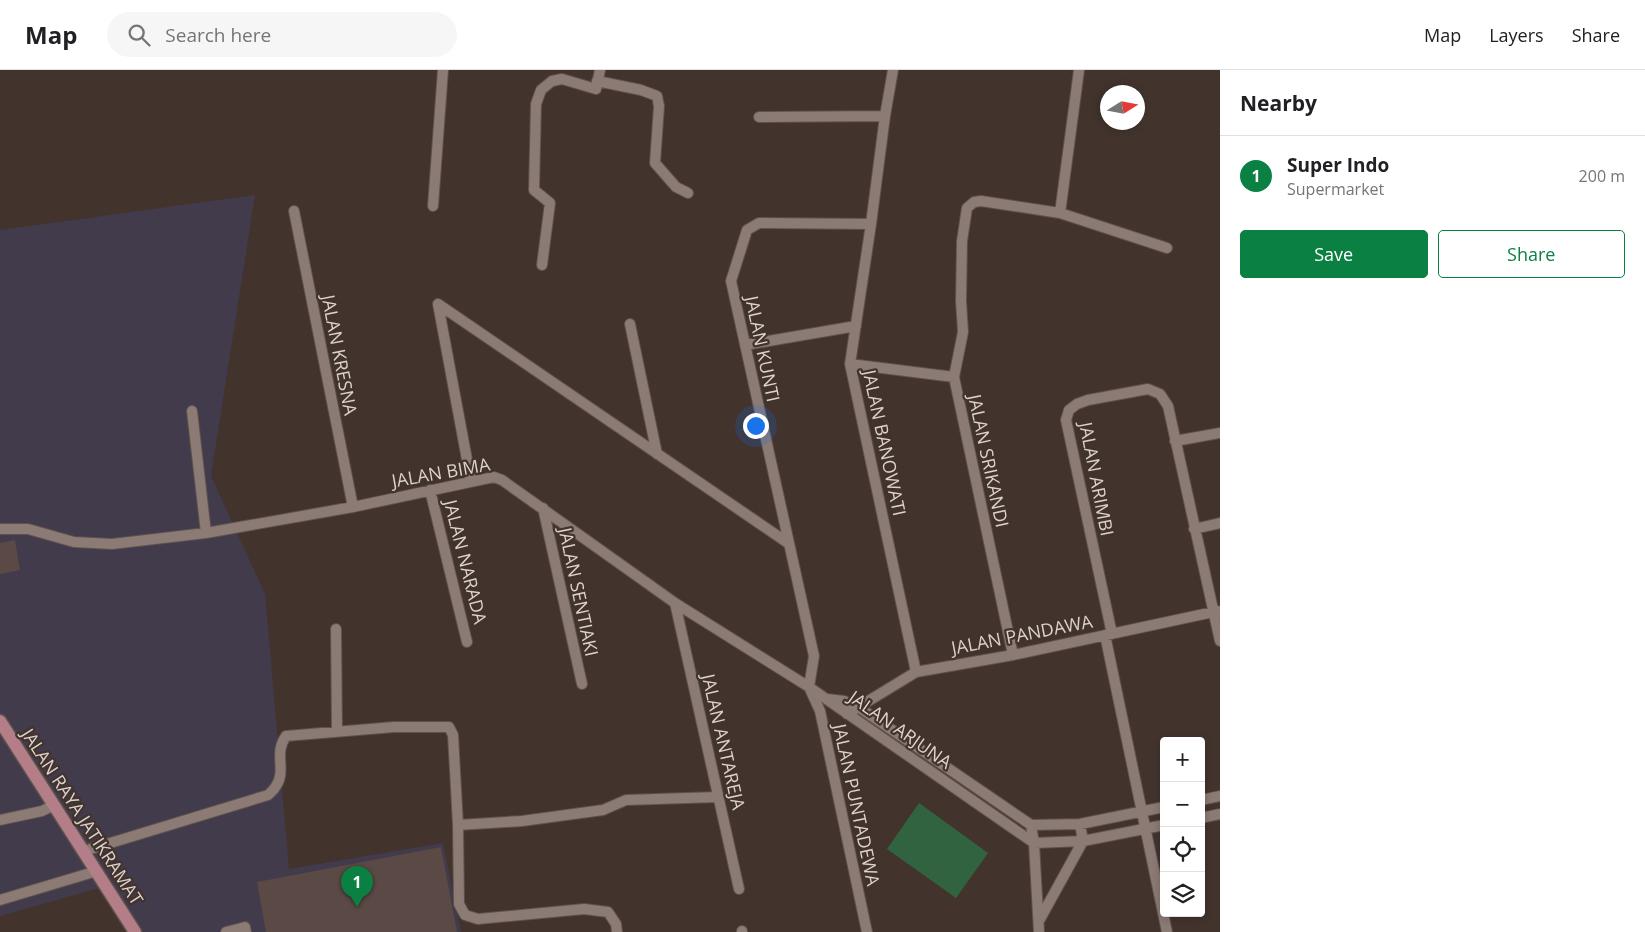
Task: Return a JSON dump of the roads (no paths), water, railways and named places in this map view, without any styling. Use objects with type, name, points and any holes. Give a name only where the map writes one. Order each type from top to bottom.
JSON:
[{"type":"main road","name":"JALAN RAYA JATIKRAMAT","points":[[0,721],[135,932]]},
{"type":"street","points":[[433,206],[443,70]]},
{"type":"street","points":[[542,265],[550,203],[534,190],[536,104],[541,90],[552,81],[562,79],[596,89],[600,70]]},
{"type":"street","name":"JALAN BANOWATI","points":[[893,70],[850,364],[916,672]]},
{"type":"street","points":[[1060,214],[1079,70]]},
{"type":"street","points":[[598,81],[641,90],[657,96],[659,106],[655,163],[676,187],[688,193]]},
{"type":"street","points":[[759,117],[885,116]]},
{"type":"street","points":[[954,377],[963,332],[961,301],[962,241],[967,208],[974,202],[982,201],[1060,214],[1167,248]]},
{"type":"street","name":"JALAN KRESNA","points":[[294,211],[353,507]]},
{"type":"street","name":"JALAN KUNTI","points":[[809,687],[814,656],[731,281],[747,230],[759,223],[871,224]]},
{"type":"street","points":[[471,481],[438,304],[788,543]]},
{"type":"street","points":[[630,324],[657,454]]},
{"type":"street","points":[[745,345],[856,326]]},
{"type":"street","name":"JALAN SRIKANDI","points":[[850,364],[954,377],[1013,655]]},
{"type":"street","name":"JALAN ARIMBI","points":[[1167,932],[1066,420],[1069,410],[1077,404],[1088,400],[1148,389],[1160,394],[1168,406],[1194,529],[1217,612],[1220,642]]},
{"type":"street","points":[[192,411],[206,533]]},
{"type":"street","points":[[1175,441],[1220,433]]},
{"type":"street","name":"JALAN BIMA","points":[[0,529],[28,530],[74,542],[112,544],[206,533],[353,507],[494,477],[502,480],[543,508],[675,603],[826,699]]},
{"type":"street","name":"JALAN NARADA","points":[[430,490],[467,642]]},
{"type":"street","name":"JALAN SENTIAKI","points":[[543,508],[582,684]]},
{"type":"street","points":[[1194,529],[1220,523]]},
{"type":"street","name":"JALAN ANTAREJA","points":[[675,603],[739,889]]},
{"type":"street","name":"JALAN PANDAWA","points":[[847,714],[857,706],[890,689],[916,672],[1013,655],[1217,612]]},
{"type":"street","points":[[336,629],[337,731]]},
{"type":"street","name":"JALAN PUNTADEWA","points":[[809,687],[820,711],[867,932]]},
{"type":"street","name":"JALAN ARJUNA","points":[[826,699],[844,701],[857,706],[1031,826]]},
{"type":"street","name":"JALAN ARJUNA","points":[[826,699],[1034,843]]},
{"type":"street","points":[[84,851],[268,795],[277,786],[281,775],[280,744],[286,736],[394,727],[448,726],[453,735],[458,825],[459,904],[465,915],[478,919],[584,909],[608,912],[616,924],[617,932]]},
{"type":"street","points":[[1205,799],[1220,796]]},
{"type":"street","points":[[458,825],[522,821],[603,810],[626,800],[718,797]]},
{"type":"street","points":[[0,820],[42,811],[54,805]]},
{"type":"street","points":[[1039,932],[1034,843],[1031,826],[1080,824],[1160,809]]},
{"type":"street","points":[[1205,817],[1220,814]]},
{"type":"street","points":[[1039,919],[1083,841],[1080,824]]},
{"type":"street","points":[[1034,843],[1083,841],[1160,826]]},
{"type":"street","points":[[0,900],[97,871]]},
{"type":"street","points":[[226,932],[245,927],[246,932]]},
{"type":"place","name":"Super Indo","points":[[357,907]]}]
